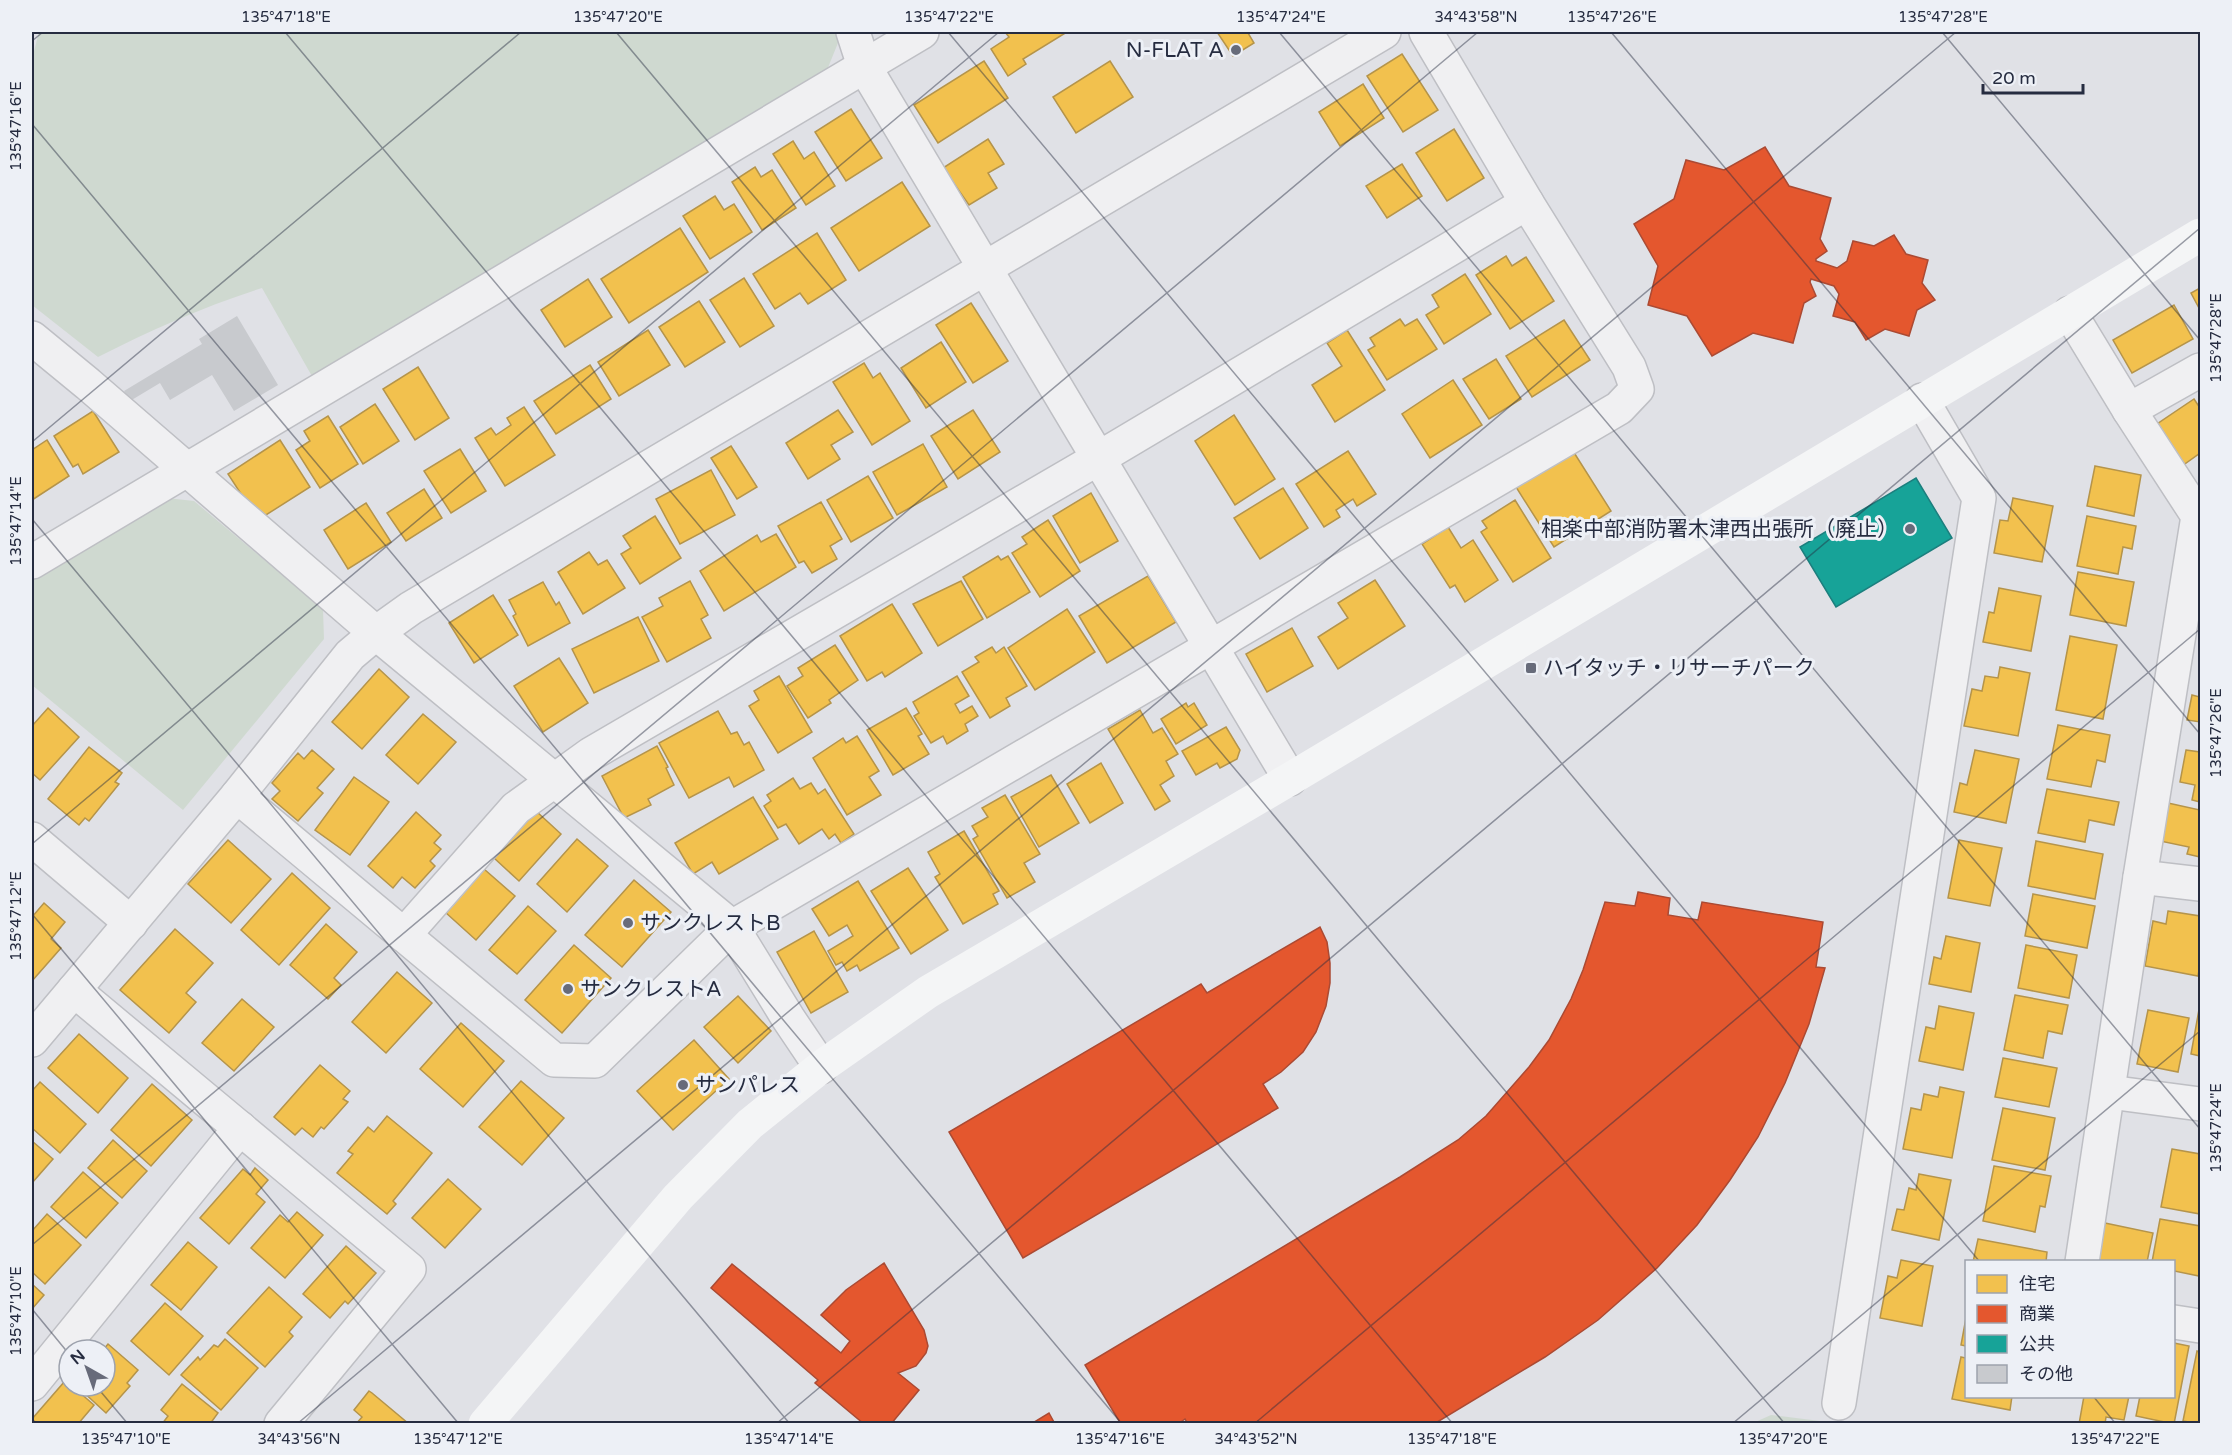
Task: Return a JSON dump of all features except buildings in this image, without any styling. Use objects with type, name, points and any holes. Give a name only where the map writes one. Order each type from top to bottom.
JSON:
[{"type":"street","points":[[853,32],[864,66],[1290,778]]},
{"type":"street","points":[[32,562],[922,32]]},
{"type":"street","points":[[32,1040],[237,796],[350,655],[376,633],[411,608],[1384,32]]},
{"type":"street","points":[[237,796],[554,1060],[596,1061],[732,927],[1619,408],[1637,389],[1629,367],[1527,203],[1426,32]]},
{"type":"street","points":[[404,935],[516,808],[591,754],[1099,458],[1527,203]]},
{"type":"street","points":[[485,1424],[678,1197],[750,1124],[821,1067],[928,992],[2200,235]]},
{"type":"street","points":[[2070,313],[2199,516],[2140,877],[2082,1260]]},
{"type":"street","points":[[32,338],[376,633],[732,927],[821,1067]]},
{"type":"street","points":[[2130,410],[2200,370]]},
{"type":"street","points":[[1839,1403],[1979,498],[1922,400]]},
{"type":"street","points":[[32,839],[131,923]]},
{"type":"street","points":[[2140,877],[2200,884]]},
{"type":"street","points":[[74,990],[409,1269],[281,1424]]},
{"type":"street","points":[[2109,1092],[2200,1104]]},
{"type":"street","points":[[32,1384],[240,1128]]},
{"type":"street","points":[[2175,1322],[2200,1326]]},
{"type":"shaded area","points":[[39,32],[838,32],[840,38],[827,70],[313,378],[262,288],[178,319],[98,357],[32,305],[32,59]]},
{"type":"shaded area","points":[[167,498],[194,501],[323,609],[324,639],[183,810],[32,685],[32,579]]},
{"type":"shaded area","points":[[1771,1415],[1836,1423],[1753,1423]]},
{"type":"place","name":"N-FLAT A","points":[[1236,50]]},
{"type":"place","name":"相楽中部消防署木津西出張所（廃止）","points":[[1910,529]]},
{"type":"place","name":"ハイタッチ・リサーチパーク","points":[[1531,668]]},
{"type":"place","name":"サンクレストB","points":[[628,923]]},
{"type":"place","name":"サンクレストA","points":[[568,989]]},
{"type":"place","name":"サンパレス","points":[[683,1085]]}]
